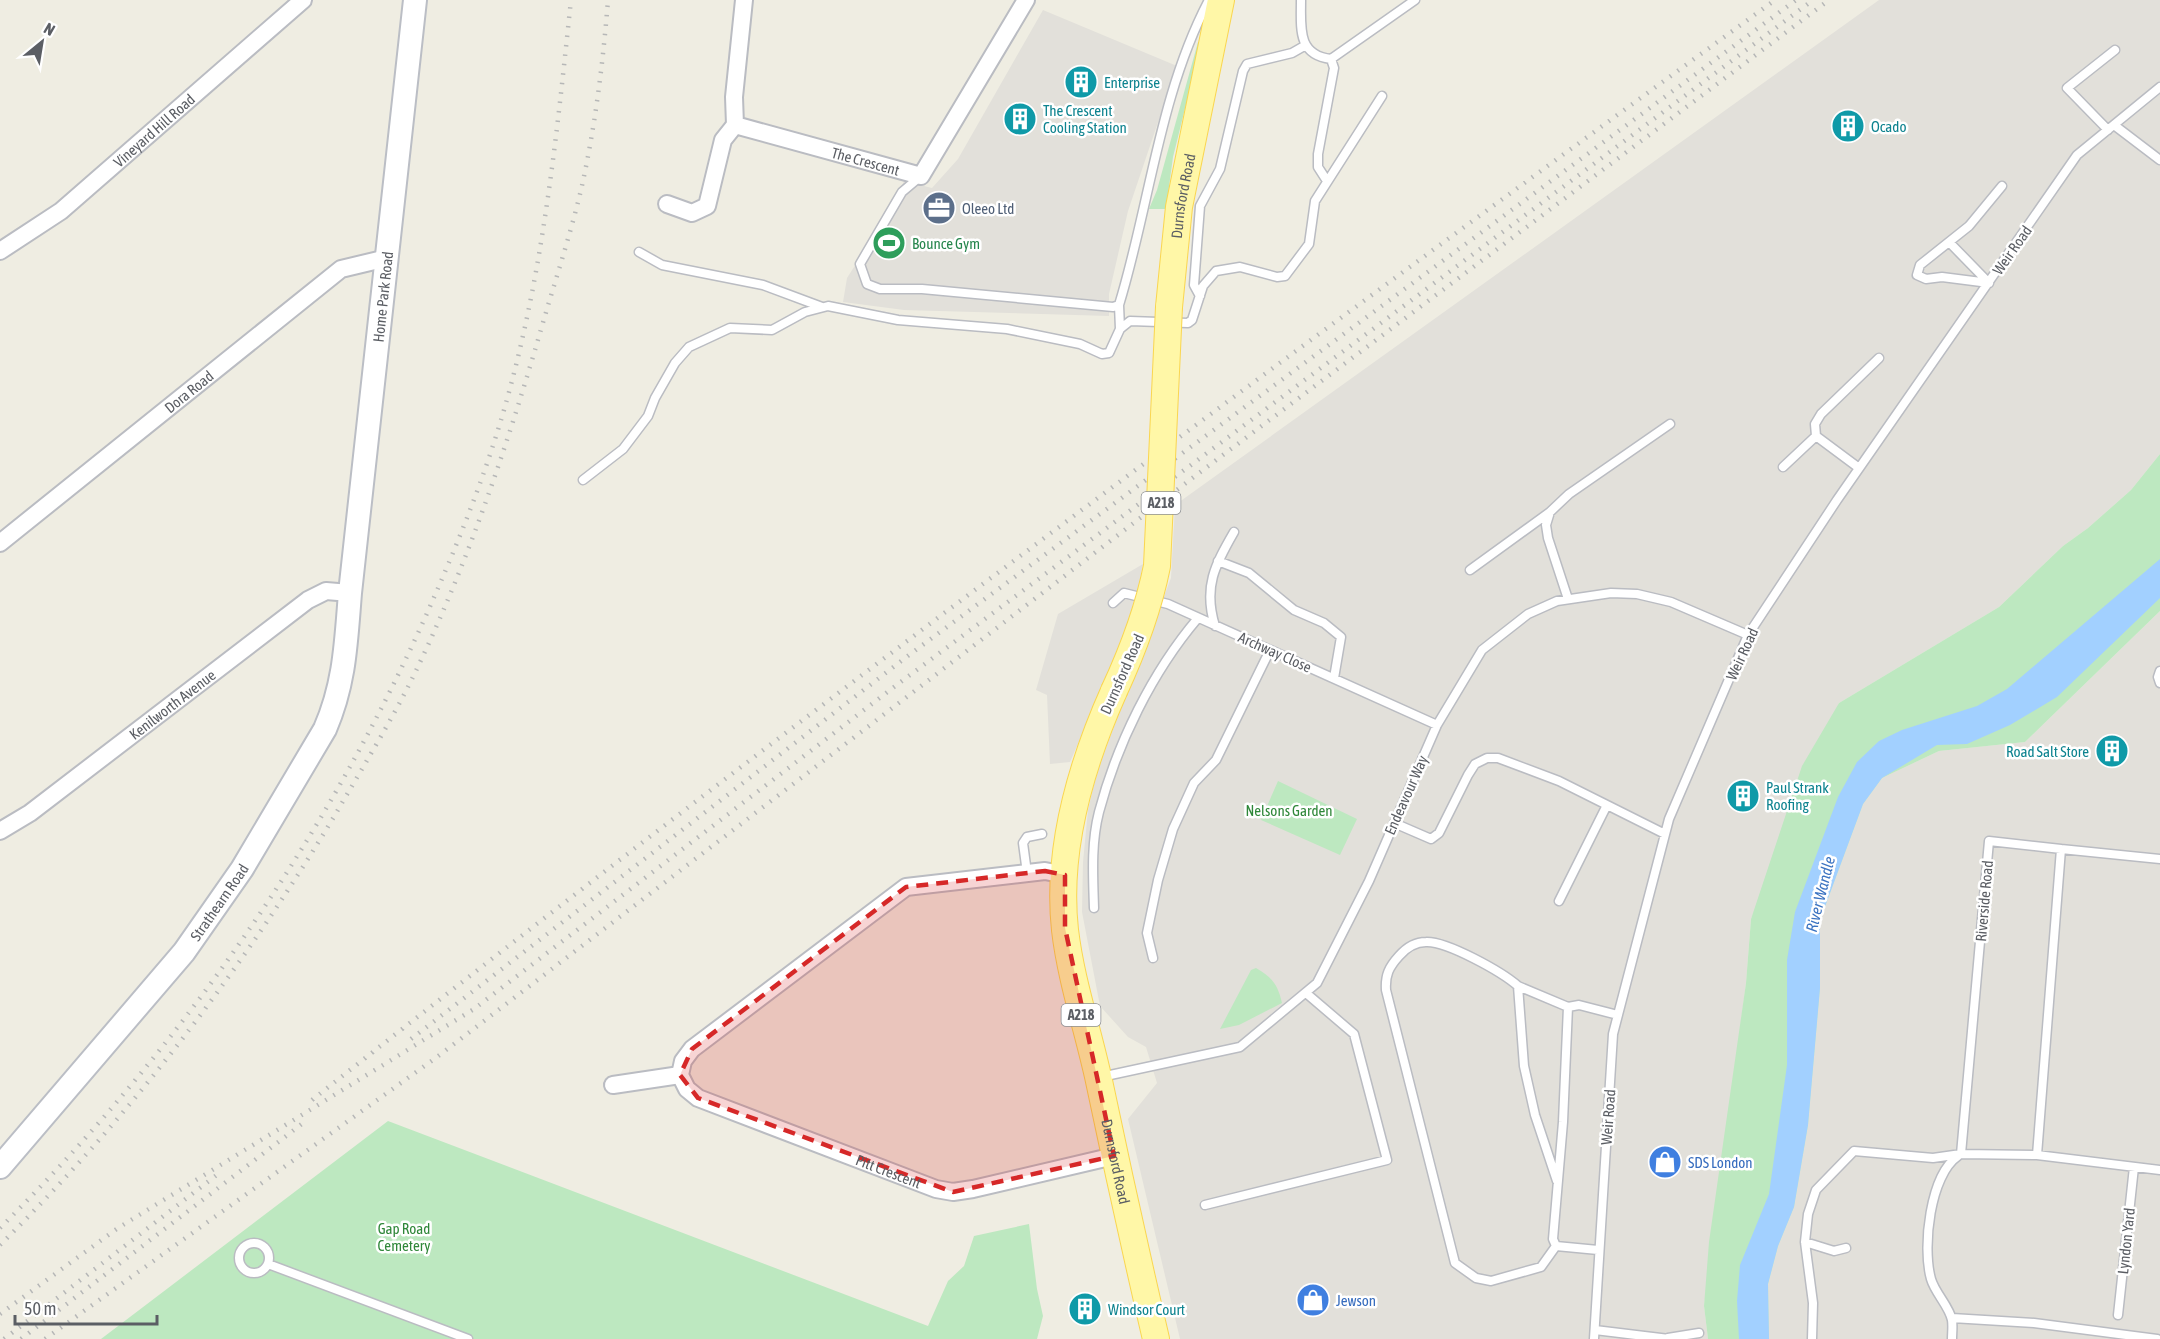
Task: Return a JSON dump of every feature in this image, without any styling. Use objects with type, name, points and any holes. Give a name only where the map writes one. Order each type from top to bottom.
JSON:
[{"type":"main road","name":"Durnsford Road","points":[[1156,1339],[1098,1078],[1084,1029],[1065,928],[1065,875],[1073,805],[1094,735],[1140,633],[1149,606],[1157,566],[1170,283],[1179,207],[1221,0]]},
{"type":"street","name":"Vineyard Hill Road","points":[[0,251],[62,210],[303,0]]},
{"type":"street","name":"Home Park Road","points":[[350,593],[416,0]]},
{"type":"street","points":[[668,204],[692,213],[707,206],[723,140],[735,125],[734,97],[744,0]]},
{"type":"street","points":[[921,176],[1026,0]]},
{"type":"street","name":"The Crescent","points":[[735,125],[921,176]]},
{"type":"street","name":"Dora Road","points":[[0,543],[341,269],[387,258]]},
{"type":"street","name":"Kenilworth Avenue","points":[[0,831],[30,813],[308,600],[326,591],[350,593]]},
{"type":"street","name":"Strathearn Road","points":[[0,1167],[184,952],[242,869],[288,795],[325,729],[333,710],[344,670],[350,593]]},
{"type":"street","points":[[613,1085],[680,1075],[683,1061],[692,1049],[906,887],[1045,871],[1065,875]]},
{"type":"street","name":"Pitt Crescent","points":[[680,1075],[687,1089],[698,1098],[936,1190],[953,1192],[973,1189],[1114,1156]]},
{"type":"lane","points":[[1120,329],[1119,305],[1154,155],[1194,28],[1209,0]]},
{"type":"lane","points":[[1301,0],[1306,45],[1317,57],[1330,59],[1415,0]]},
{"type":"lane","points":[[1200,296],[1194,285],[1200,206],[1220,169],[1243,70],[1247,64],[1292,53],[1306,45]]},
{"type":"lane","points":[[2115,50],[2067,88],[2111,127],[2160,160]]},
{"type":"lane","points":[[1328,181],[1318,167],[1318,154],[1334,68],[1330,59]]},
{"type":"lane","name":"Weir Road","points":[[1595,1334],[1598,1250],[1613,1034],[1669,819],[1748,635],[1859,468],[2077,155],[2160,87]]},
{"type":"lane","points":[[583,480],[623,449],[648,416],[655,398],[675,363],[689,347],[730,328],[772,330],[805,312],[828,306],[898,320],[1007,329],[1080,344],[1102,354],[1109,353],[1120,329],[1130,321],[1188,322],[1192,320],[1203,286],[1216,271],[1240,267],[1277,277],[1285,276],[1309,244],[1315,201],[1382,96]]},
{"type":"lane","points":[[921,176],[903,192],[860,264],[867,284],[880,289],[922,289],[1113,307],[1119,305]]},
{"type":"lane","points":[[1989,283],[1942,277],[1926,279],[1917,275],[1920,265],[1969,226],[2002,186]]},
{"type":"lane","points":[[1949,242],[1989,283]]},
{"type":"lane","points":[[639,252],[662,265],[764,285],[822,307]]},
{"type":"lane","points":[[1783,467],[1815,436],[1815,424],[1821,414],[1879,358]]},
{"type":"lane","points":[[1470,570],[1550,512],[1569,494],[1670,424]]},
{"type":"lane","points":[[1815,436],[1859,468]]},
{"type":"lane","points":[[1550,512],[1546,525],[1548,538],[1568,599]]},
{"type":"lane","points":[[1215,626],[1210,610],[1209,587],[1218,561],[1234,532]]},
{"type":"lane","points":[[1218,561],[1249,573],[1294,610],[1324,623],[1341,637],[1334,678]]},
{"type":"lane","name":"Archway Close","points":[[1113,603],[1124,593],[1168,604],[1437,724]]},
{"type":"lane","name":"Endeavour Way","points":[[1098,1078],[1240,1047],[1317,983],[1369,881],[1437,724],[1482,650],[1528,614],[1557,601],[1611,593],[1637,594],[1671,602],[1748,635]]},
{"type":"lane","points":[[1094,908],[1092,860],[1099,814],[1114,768],[1140,706],[1179,639],[1197,618]]},
{"type":"lane","points":[[1153,958],[1147,933],[1158,880],[1173,829],[1194,783],[1216,760],[1270,650]]},
{"type":"lane","points":[[2160,671],[2158,677],[2160,683]]},
{"type":"lane","points":[[1394,823],[1431,839],[1439,833],[1475,764],[1486,758],[1498,758],[1559,782],[1665,834]]},
{"type":"lane","points":[[1559,901],[1607,805]]},
{"type":"lane","points":[[1027,873],[1023,843],[1027,837],[1042,834]]},
{"type":"lane","name":"Riverside Road","points":[[1961,1154],[1989,842],[2061,849]]},
{"type":"lane","points":[[2037,1155],[2061,849],[2160,860]]},
{"type":"lane","points":[[1556,1246],[1540,1267],[1491,1281],[1476,1278],[1455,1263],[1417,1121],[1385,978],[1389,969],[1406,949],[1428,941],[1503,973],[1518,986],[1568,1007],[1579,1005],[1618,1015]]},
{"type":"lane","points":[[1518,986],[1526,1076],[1534,1115],[1557,1181]]},
{"type":"lane","points":[[1204,1205],[1387,1160],[1354,1035],[1306,993]]},
{"type":"lane","points":[[1556,1246],[1554,1239],[1563,1122],[1568,1007]]},
{"type":"lane","points":[[1812,1339],[1813,1303],[1805,1242],[1808,1214],[1816,1190],[1854,1151],[1933,1158],[1961,1154],[2037,1155],[2160,1170]]},
{"type":"lane","points":[[1952,1339],[1952,1318],[1938,1298],[1931,1279],[1927,1236],[1942,1174],[1950,1161],[1961,1154]]},
{"type":"lane","name":"Lyndon Yard","points":[[2118,1315],[2134,1167]]},
{"type":"lane","points":[[1805,1242],[1834,1251],[1846,1248]]},
{"type":"lane","points":[[1556,1246],[1598,1250]]},
{"type":"lane","points":[[268,1264],[468,1339]]},
{"type":"lane","points":[[1952,1318],[2034,1323],[2157,1339]]},
{"type":"lane","points":[[1595,1334],[1668,1339],[1698,1333]]},
{"type":"highlighted area","points":[[1045,871],[1065,875],[1065,928],[1114,1156],[953,1192],[698,1098],[680,1075],[692,1049],[906,887]]},
{"type":"shaded area","points":[[1879,0],[2160,0],[2160,454],[2131,490],[2088,528],[2063,546],[1999,607],[1839,703],[1751,919],[1746,983],[1704,1306],[1708,1339],[1180,1339],[1128,1119],[1157,1083],[1146,1047],[1128,1037],[1100,1006],[1082,912],[1083,862],[1088,810],[1097,771],[1171,578],[1175,505]]},
{"type":"shaded area","points":[[1043,10],[1177,66],[1128,211],[1109,294],[1109,316],[904,310],[843,302],[847,278],[893,206],[904,181],[932,188],[958,159]]},
{"type":"shaded area","points":[[1143,564],[1137,595],[1123,640],[1070,762],[1050,764],[1047,695],[1036,690],[1058,614]]},
{"type":"shaded area","points":[[2160,611],[2160,1339],[1769,1339],[1768,1284],[1778,1246],[1794,1207],[1808,1125],[1820,988],[1820,920],[1863,804],[1882,778],[1939,751],[2025,742]]},
{"type":"green space","points":[[1198,42],[1200,42],[1200,48],[1173,157],[1166,209],[1149,209],[1157,190]]},
{"type":"green space","points":[[2160,454],[2160,611],[2025,742],[1939,751],[1882,778],[1863,804],[1820,920],[1820,988],[1808,1125],[1794,1207],[1778,1246],[1768,1284],[1769,1339],[1708,1339],[1704,1306],[1709,1242],[1746,983],[1751,919],[1802,766],[1839,703],[1999,607],[2063,546],[2088,528],[2131,490]]},
{"type":"green space","name":"Nelsons Garden","points":[[1278,781],[1357,819],[1340,855],[1261,820]]},
{"type":"green space","points":[[1256,968],[1274,982],[1282,1003],[1239,1025],[1220,1029],[1251,970]]},
{"type":"green space","name":"Gap Road Cemetery","points":[[388,1121],[928,1326],[948,1281],[964,1266],[974,1236],[1029,1224],[1037,1289],[1043,1316],[1037,1339],[101,1339]]},
{"type":"water","name":"River Wandle","points":[[2160,559],[2160,598],[2057,697],[2010,725],[1967,744],[1937,745],[1882,778],[1863,804],[1820,920],[1820,988],[1808,1125],[1794,1207],[1778,1246],[1768,1284],[1769,1339],[1739,1339],[1737,1301],[1740,1265],[1769,1194],[1787,1065],[1787,960],[1795,912],[1838,797],[1857,762],[1879,741],[1902,730],[1977,706],[2007,689]]},
{"type":"railway","points":[[0,1228],[65,1161],[126,1091],[184,1019],[239,943],[291,866],[339,786],[424,620],[482,479],[501,421],[521,344],[548,198],[571,0]]},
{"type":"railway","points":[[0,1245],[94,1146],[138,1094],[222,986],[299,873],[335,815],[412,679],[451,593],[485,506],[515,416],[567,241],[581,190],[590,143],[601,71],[608,0]]},
{"type":"railway","points":[[312,1100],[673,819],[1038,542],[1775,0]]},
{"type":"railway","points":[[411,1039],[909,655],[1796,0]]},
{"type":"railway","points":[[0,1314],[118,1228],[474,1009],[894,687],[1813,0]]},
{"type":"railway","points":[[45,1339],[437,1057],[1195,476],[1829,0]]},
{"type":"railway","points":[[21,1339],[307,1120]]},
{"type":"railway","points":[[4,1339],[218,1174]]},
{"type":"place","name":"Enterprise","points":[[1081,82]]},
{"type":"place","name":"The Crescent Cooling Station","points":[[1020,119]]},
{"type":"place","name":"Ocado","points":[[1848,126]]},
{"type":"place","name":"Oleeo Ltd","points":[[939,208]]},
{"type":"place","name":"Bounce Gym","points":[[889,243]]},
{"type":"place","name":"Road Salt Store","points":[[2112,751]]},
{"type":"place","name":"Paul Strank Roofing","points":[[1743,796]]},
{"type":"place","name":"SDS London","points":[[1665,1162]]},
{"type":"place","name":"Jewson","points":[[1313,1300]]},
{"type":"place","name":"Windsor Court","points":[[1085,1309]]}]
